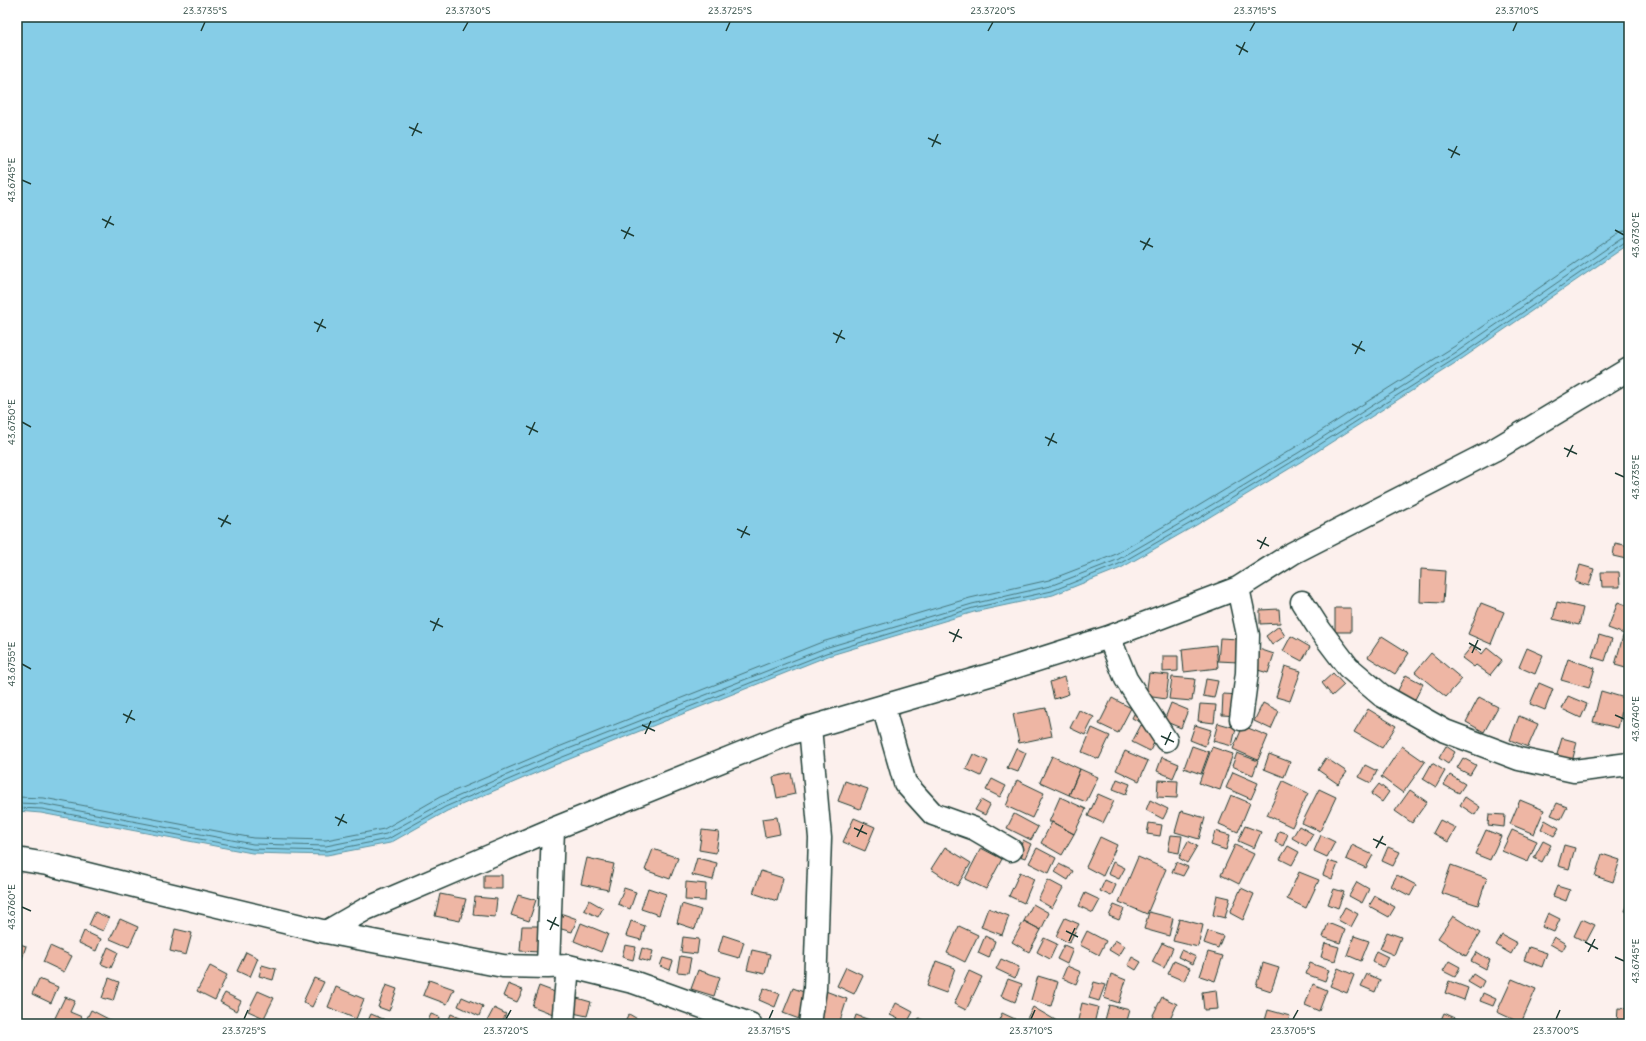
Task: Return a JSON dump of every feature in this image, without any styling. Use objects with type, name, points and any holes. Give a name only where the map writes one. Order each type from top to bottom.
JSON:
[{"type":"street","points":[[326,932],[366,909],[553,829],[791,733],[996,673],[1108,637],[1238,588],[1293,553],[1494,450],[1629,369]]},
{"type":"street","points":[[1238,588],[1248,634],[1247,673],[1241,719]]},
{"type":"street","points":[[1302,602],[1320,630],[1348,667],[1381,695],[1445,731],[1519,759],[1574,771],[1629,764]]},
{"type":"street","points":[[1108,637],[1126,679],[1166,740]]},
{"type":"street","points":[[883,706],[904,783],[933,814],[975,829],[1011,850]]},
{"type":"street","points":[[810,727],[820,838],[815,989],[810,1024]]},
{"type":"street","points":[[553,829],[558,966],[563,1024]]},
{"type":"street","points":[[17,859],[47,864],[326,932],[503,966],[558,966],[633,982],[750,1024]]},
{"type":"water","points":[[17,17],[1629,17],[1629,244],[1463,358],[1302,461],[1198,524],[1121,568],[1053,595],[974,612],[828,656],[552,766],[447,811],[390,843],[327,855],[252,853],[41,813],[17,811]]},
{"type":"building","points":[[1615,543],[1629,546],[1626,559],[1613,556]]},
{"type":"building","points":[[1580,565],[1594,569],[1589,586],[1575,582]]},
{"type":"building","points":[[1421,569],[1445,571],[1443,603],[1420,602]]},
{"type":"building","points":[[1601,572],[1619,572],[1620,587],[1602,587]]},
{"type":"building","points":[[1557,602],[1583,608],[1579,625],[1553,619]]},
{"type":"building","points":[[1618,602],[1629,606],[1629,622],[1624,634],[1608,628]]},
{"type":"building","points":[[1481,603],[1504,612],[1491,644],[1468,634]]},
{"type":"building","points":[[1335,608],[1351,608],[1351,632],[1335,632]]},
{"type":"building","points":[[1279,609],[1280,623],[1260,624],[1260,610]]},
{"type":"building","points":[[1279,626],[1285,636],[1272,645],[1266,636]]},
{"type":"building","points":[[1599,635],[1612,639],[1605,661],[1592,657]]},
{"type":"building","points":[[1291,636],[1310,647],[1302,661],[1283,651]]},
{"type":"building","points":[[1382,636],[1409,653],[1395,674],[1368,657]]},
{"type":"building","points":[[1623,636],[1629,638],[1629,669],[1615,665]]},
{"type":"building","points":[[1220,638],[1239,639],[1238,662],[1218,661]]},
{"type":"building","points":[[1216,645],[1218,668],[1184,672],[1182,649]]},
{"type":"building","points":[[1472,646],[1482,654],[1487,648],[1502,660],[1490,675],[1476,665],[1474,667],[1462,658]]},
{"type":"building","points":[[1256,648],[1274,654],[1268,673],[1251,668]]},
{"type":"building","points":[[1527,648],[1543,655],[1535,674],[1519,667]]},
{"type":"building","points":[[1431,653],[1462,679],[1446,697],[1415,672]]},
{"type":"building","points":[[1163,656],[1178,656],[1178,671],[1163,672]]},
{"type":"building","points":[[1568,659],[1595,668],[1589,688],[1561,680]]},
{"type":"building","points":[[1285,666],[1301,671],[1290,701],[1276,697]]},
{"type":"building","points":[[1149,673],[1169,675],[1166,699],[1146,696]]},
{"type":"building","points":[[1333,673],[1344,685],[1332,696],[1322,683]]},
{"type":"building","points":[[1406,675],[1423,684],[1412,705],[1395,696]]},
{"type":"building","points":[[1064,677],[1069,694],[1054,699],[1050,682]]},
{"type":"building","points":[[1172,677],[1195,679],[1192,701],[1169,699]]},
{"type":"building","points":[[1206,679],[1218,681],[1214,698],[1203,696]]},
{"type":"building","points":[[1539,683],[1553,689],[1545,710],[1530,704]]},
{"type":"building","points":[[1601,691],[1625,698],[1618,728],[1593,722]]},
{"type":"building","points":[[1223,694],[1240,695],[1239,716],[1222,715]]},
{"type":"building","points":[[1568,696],[1587,704],[1581,718],[1562,709]]},
{"type":"building","points":[[1479,697],[1498,707],[1484,732],[1466,722]]},
{"type":"building","points":[[1112,698],[1131,708],[1118,733],[1099,724]]},
{"type":"building","points":[[1171,703],[1188,710],[1181,728],[1164,721]]},
{"type":"building","points":[[1263,703],[1279,711],[1271,729],[1254,721]]},
{"type":"building","points":[[1200,704],[1216,705],[1214,723],[1198,721]]},
{"type":"building","points":[[1046,708],[1052,736],[1019,743],[1013,714]]},
{"type":"building","points":[[1368,709],[1396,726],[1382,748],[1354,732]]},
{"type":"building","points":[[1079,710],[1094,717],[1085,735],[1070,728]]},
{"type":"building","points":[[1136,710],[1142,723],[1132,718]]},
{"type":"building","points":[[1519,716],[1538,724],[1528,747],[1510,740]]},
{"type":"building","points":[[1218,723],[1236,728],[1232,746],[1213,741]]},
{"type":"building","points":[[1141,725],[1158,734],[1150,751],[1132,742]]},
{"type":"building","points":[[1195,725],[1211,730],[1205,746],[1190,740]]},
{"type":"building","points":[[1243,726],[1268,736],[1258,760],[1233,749]]},
{"type":"building","points":[[1092,728],[1110,736],[1099,759],[1082,752]]},
{"type":"building","points":[[1562,738],[1577,742],[1571,766],[1555,761]]},
{"type":"building","points":[[1192,746],[1209,752],[1201,774],[1184,768]]},
{"type":"building","points":[[1402,746],[1425,762],[1403,793],[1381,777]]},
{"type":"building","points":[[1446,746],[1455,752],[1448,764],[1439,758]]},
{"type":"building","points":[[1212,747],[1233,754],[1220,790],[1199,783]]},
{"type":"building","points":[[1016,748],[1026,753],[1018,772],[1007,768]]},
{"type":"building","points":[[1125,751],[1148,761],[1139,781],[1116,770]]},
{"type":"building","points":[[1237,753],[1258,761],[1253,775],[1232,766]]},
{"type":"building","points":[[973,754],[988,761],[981,776],[966,769]]},
{"type":"building","points":[[1269,754],[1290,762],[1284,777],[1264,769]]},
{"type":"building","points":[[1052,756],[1080,769],[1069,795],[1040,782]]},
{"type":"building","points":[[1162,757],[1179,764],[1173,778],[1157,771]]},
{"type":"building","points":[[1326,758],[1347,772],[1338,784],[1318,770]]},
{"type":"building","points":[[1463,758],[1476,765],[1470,775],[1457,768]]},
{"type":"building","points":[[1432,763],[1445,771],[1436,787],[1423,779]]},
{"type":"building","points":[[1365,765],[1377,771],[1371,783],[1359,777]]},
{"type":"building","points":[[1080,769],[1098,777],[1086,802],[1069,795]]},
{"type":"building","points":[[1233,772],[1258,783],[1251,799],[1226,788]]},
{"type":"building","points":[[791,773],[795,794],[777,798],[773,777]]},
{"type":"building","points":[[1450,775],[1465,784],[1459,793],[1444,785]]},
{"type":"building","points":[[992,779],[1006,786],[1000,797],[986,790]]},
{"type":"building","points":[[1117,779],[1130,784],[1126,794],[1113,789]]},
{"type":"building","points":[[1017,780],[1044,793],[1032,818],[1006,806]]},
{"type":"building","points":[[1158,780],[1178,781],[1177,798],[1157,797]]},
{"type":"building","points":[[845,781],[868,789],[860,809],[838,801]]},
{"type":"building","points":[[1283,781],[1308,793],[1292,827],[1267,815]]},
{"type":"building","points":[[1379,784],[1389,792],[1382,802],[1371,794]]},
{"type":"building","points":[[1319,789],[1336,797],[1320,831],[1302,823]]},
{"type":"building","points":[[1410,790],[1427,802],[1412,823],[1395,811]]},
{"type":"building","points":[[1098,794],[1114,801],[1103,823],[1088,816]]},
{"type":"building","points":[[1231,795],[1250,803],[1238,832],[1219,824]]},
{"type":"building","points":[[1060,797],[1086,809],[1074,834],[1052,822],[1049,822]]},
{"type":"building","points":[[1465,797],[1480,807],[1475,815],[1460,805]]},
{"type":"building","points":[[981,800],[990,805],[985,815],[975,810]]},
{"type":"building","points":[[1150,800],[1168,809],[1163,819],[1146,810]]},
{"type":"building","points":[[1520,800],[1544,810],[1534,834],[1510,824]]},
{"type":"building","points":[[1557,803],[1567,807],[1561,819],[1551,815]]},
{"type":"building","points":[[1181,811],[1205,818],[1199,839],[1175,832]]},
{"type":"building","points":[[1014,814],[1038,827],[1031,840],[1007,828]]},
{"type":"building","points":[[1489,814],[1505,815],[1504,827],[1488,825]]},
{"type":"building","points":[[777,817],[780,834],[765,837],[762,819]]},
{"type":"building","points":[[854,818],[875,827],[865,851],[843,842]]},
{"type":"building","points":[[1440,820],[1456,828],[1448,842],[1433,833]]},
{"type":"building","points":[[1545,820],[1559,828],[1554,836],[1541,829]]},
{"type":"building","points":[[1052,822],[1074,834],[1062,855],[1041,843]]},
{"type":"building","points":[[1149,823],[1162,825],[1160,836],[1147,834]]},
{"type":"building","points":[[1245,826],[1261,832],[1254,848],[1238,841]]},
{"type":"building","points":[[1299,826],[1313,834],[1306,846],[1292,838]]},
{"type":"building","points":[[702,830],[719,832],[716,853],[699,850]]},
{"type":"building","points":[[1486,830],[1501,836],[1490,860],[1475,854]]},
{"type":"building","points":[[1512,830],[1537,841],[1528,862],[1502,851]]},
{"type":"building","points":[[1215,831],[1230,835],[1226,850],[1211,845]]},
{"type":"building","points":[[1279,831],[1288,834],[1283,846],[1275,842]]},
{"type":"building","points":[[1171,835],[1182,836],[1179,853],[1168,851]]},
{"type":"building","points":[[1321,835],[1335,842],[1327,857],[1314,851]]},
{"type":"building","points":[[1100,837],[1117,845],[1103,876],[1086,867]]},
{"type":"building","points":[[1023,840],[1031,844],[1025,858],[1017,855]]},
{"type":"building","points":[[1188,841],[1197,846],[1187,863],[1179,858]]},
{"type":"building","points":[[1543,841],[1551,845],[1542,862],[1534,858]]},
{"type":"building","points":[[1235,845],[1254,854],[1239,884],[1221,875]]},
{"type":"building","points":[[1352,845],[1373,855],[1366,868],[1346,859]]},
{"type":"building","points":[[1564,845],[1575,848],[1569,869],[1558,866]]},
{"type":"building","points":[[1288,846],[1299,852],[1292,865],[1280,859]]},
{"type":"building","points":[[945,847],[971,863],[957,886],[931,869]]},
{"type":"building","points":[[1388,847],[1400,852],[1393,866],[1382,861]]},
{"type":"building","points":[[981,848],[1002,859],[986,889],[965,879]]},
{"type":"building","points":[[1037,848],[1056,858],[1049,873],[1029,863]]},
{"type":"building","points":[[653,849],[678,858],[670,879],[645,870]]},
{"type":"building","points":[[1602,854],[1620,860],[1613,882],[1595,876]]},
{"type":"building","points":[[1138,857],[1166,869],[1147,914],[1119,902]]},
{"type":"building","points":[[587,858],[614,864],[608,890],[581,884]]},
{"type":"building","points":[[697,858],[717,863],[713,880],[692,875]]},
{"type":"building","points":[[1328,861],[1338,864],[1332,879],[1323,875]]},
{"type":"building","points":[[1113,862],[1125,868],[1119,879],[1108,874]]},
{"type":"building","points":[[1176,862],[1188,867],[1183,876],[1172,872]]},
{"type":"building","points":[[1059,864],[1073,871],[1068,880],[1055,872]]},
{"type":"building","points":[[1451,865],[1487,878],[1478,905],[1441,893]]},
{"type":"building","points":[[761,871],[783,878],[777,901],[753,893]]},
{"type":"building","points":[[1020,872],[1034,879],[1024,903],[1009,896]]},
{"type":"building","points":[[1299,872],[1319,880],[1306,908],[1287,899]]},
{"type":"building","points":[[484,875],[502,875],[502,889],[484,889]]},
{"type":"building","points":[[1397,875],[1416,885],[1410,896],[1391,886]]},
{"type":"building","points":[[1048,880],[1063,888],[1052,908],[1038,900]]},
{"type":"building","points":[[1105,880],[1116,885],[1111,896],[1100,891]]},
{"type":"building","points":[[686,882],[706,884],[705,901],[685,900]]},
{"type":"building","points":[[1357,882],[1369,889],[1362,903],[1349,896]]},
{"type":"building","points":[[1557,886],[1570,890],[1566,901],[1553,896]]},
{"type":"building","points":[[624,888],[636,892],[630,909],[618,904]]},
{"type":"building","points":[[648,888],[666,894],[659,915],[641,909]]},
{"type":"building","points":[[1241,888],[1254,894],[1243,920],[1230,913]]},
{"type":"building","points":[[1334,889],[1344,892],[1338,908],[1328,904]]},
{"type":"building","points":[[1085,893],[1100,900],[1093,913],[1079,906]]},
{"type":"building","points":[[440,894],[466,899],[460,921],[435,916]]},
{"type":"building","points":[[518,895],[536,900],[529,921],[511,915]]},
{"type":"building","points":[[1217,895],[1230,898],[1225,918],[1213,915]]},
{"type":"building","points":[[1375,896],[1395,907],[1389,917],[1369,906]]},
{"type":"building","points":[[475,897],[497,899],[495,917],[473,915]]},
{"type":"building","points":[[589,900],[603,908],[598,917],[584,910]]},
{"type":"building","points":[[1629,902],[1629,912],[1625,911]]},
{"type":"building","points":[[682,904],[701,910],[695,929],[677,923]]},
{"type":"building","points":[[1033,904],[1049,913],[1041,930],[1024,921]]},
{"type":"building","points":[[1114,905],[1124,909],[1119,920],[1109,916]]},
{"type":"building","points":[[1345,907],[1358,914],[1351,927],[1338,920]]},
{"type":"building","points":[[988,908],[1009,916],[1002,935],[981,927]]},
{"type":"building","points":[[95,912],[109,918],[103,931],[89,925]]},
{"type":"building","points":[[1149,912],[1173,918],[1169,936],[1144,929]]},
{"type":"building","points":[[1548,913],[1560,919],[1554,932],[1542,927]]},
{"type":"building","points":[[563,914],[577,919],[572,932],[558,928]]},
{"type":"building","points":[[1453,916],[1480,933],[1466,956],[1438,938]]},
{"type":"building","points":[[1065,918],[1079,924],[1069,943],[1056,936]]},
{"type":"building","points":[[120,919],[138,927],[129,947],[110,939]]},
{"type":"building","points":[[1179,919],[1203,925],[1198,947],[1173,941]]},
{"type":"building","points":[[1582,919],[1595,925],[1586,942],[1574,936]]},
{"type":"building","points":[[631,921],[645,926],[641,940],[626,936]]},
{"type":"building","points":[[1024,921],[1041,930],[1029,952],[1012,942]]},
{"type":"building","points":[[581,923],[608,934],[601,952],[574,941]]},
{"type":"building","points":[[1328,923],[1345,930],[1340,943],[1323,937]]},
{"type":"building","points":[[522,926],[541,926],[540,952],[520,951]]},
{"type":"building","points":[[959,926],[978,935],[965,962],[947,953]]},
{"type":"building","points":[[175,929],[192,933],[186,955],[170,951]]},
{"type":"building","points":[[84,931],[101,939],[96,951],[79,943]]},
{"type":"building","points":[[1087,931],[1106,941],[1099,955],[1080,945]]},
{"type":"building","points":[[1208,931],[1223,936],[1218,948],[1204,943]]},
{"type":"building","points":[[1387,932],[1401,937],[1394,955],[1380,949]]},
{"type":"building","points":[[723,935],[744,942],[739,958],[718,952]]},
{"type":"building","points":[[1502,935],[1517,943],[1511,954],[1496,945]]},
{"type":"building","points":[[985,936],[995,941],[989,958],[978,953]]},
{"type":"building","points":[[1354,936],[1369,941],[1361,961],[1347,955]]},
{"type":"building","points":[[683,937],[699,939],[697,954],[681,952]]},
{"type":"building","points":[[1554,937],[1566,944],[1562,951],[1550,944]]},
{"type":"building","points":[[1044,938],[1057,944],[1050,959],[1037,952]]},
{"type":"building","points":[[1115,940],[1125,946],[1119,956],[1109,950]]},
{"type":"building","points":[[17,943],[26,946],[17,975]]},
{"type":"building","points":[[1162,943],[1173,948],[1164,968],[1152,962]]},
{"type":"building","points":[[1325,943],[1339,947],[1335,961],[1321,957]]},
{"type":"building","points":[[625,945],[636,947],[633,960],[622,957]]},
{"type":"building","points":[[1064,945],[1073,949],[1067,964],[1057,959]]},
{"type":"building","points":[[50,946],[72,956],[64,972],[43,962]]},
{"type":"building","points":[[108,947],[118,952],[111,968],[101,964]]},
{"type":"building","points":[[1529,947],[1547,953],[1542,967],[1524,960]]},
{"type":"building","points":[[642,948],[653,951],[650,962],[639,959]]},
{"type":"building","points":[[752,950],[770,954],[765,974],[747,970]]},
{"type":"building","points":[[1181,950],[1196,957],[1193,964],[1178,957]]},
{"type":"building","points":[[1376,951],[1388,957],[1383,967],[1372,961]]},
{"type":"building","points":[[246,952],[258,958],[250,977],[237,971]]},
{"type":"building","points":[[1208,952],[1223,956],[1215,981],[1200,976]]},
{"type":"building","points":[[1477,952],[1490,960],[1486,969],[1471,961]]},
{"type":"building","points":[[680,956],[691,958],[688,973],[677,972]]},
{"type":"building","points":[[1132,957],[1141,962],[1136,970],[1128,965]]},
{"type":"building","points":[[663,958],[673,961],[670,970],[660,966]]},
{"type":"building","points":[[1001,959],[1019,967],[1015,978],[996,969]]},
{"type":"building","points":[[936,961],[955,968],[946,993],[927,986]]},
{"type":"building","points":[[1174,961],[1190,968],[1184,981],[1168,974]]},
{"type":"building","points":[[1449,961],[1460,967],[1455,977],[1443,971]]},
{"type":"building","points":[[1263,963],[1279,968],[1271,991],[1256,986]]},
{"type":"building","points":[[1310,963],[1329,970],[1325,981],[1306,974]]},
{"type":"building","points":[[262,965],[276,969],[273,980],[259,976]]},
{"type":"building","points":[[210,966],[227,975],[215,1000],[197,991]]},
{"type":"building","points":[[1067,966],[1081,972],[1076,984],[1062,978]]},
{"type":"building","points":[[846,967],[863,975],[854,994],[837,986]]},
{"type":"building","points":[[1338,968],[1354,975],[1347,993],[1330,986]]},
{"type":"building","points":[[698,970],[720,977],[714,996],[691,989]]},
{"type":"building","points":[[969,971],[982,977],[966,1010],[954,1004]]},
{"type":"building","points":[[1111,974],[1126,980],[1119,1003],[1104,998]]},
{"type":"building","points":[[1367,974],[1380,980],[1375,992],[1361,986]]},
{"type":"building","points":[[1473,974],[1484,981],[1480,989],[1468,982]]},
{"type":"building","points":[[1038,976],[1058,982],[1051,1006],[1031,1000]]},
{"type":"building","points":[[109,978],[119,982],[113,1001],[102,998]]},
{"type":"building","points":[[314,978],[324,982],[312,1007],[303,1002]]},
{"type":"building","points":[[39,979],[58,987],[51,1003],[32,994]]},
{"type":"building","points":[[1008,979],[1022,984],[1015,1002],[1001,996]]},
{"type":"building","points":[[1512,979],[1536,989],[1521,1023],[1497,1012]]},
{"type":"building","points":[[429,980],[454,989],[447,1004],[423,995]]},
{"type":"building","points":[[1449,981],[1468,988],[1464,1000],[1445,993]]},
{"type":"building","points":[[1094,982],[1105,985],[1099,1001],[1089,998]]},
{"type":"building","points":[[508,984],[523,990],[517,1002],[503,996]]},
{"type":"building","points":[[1313,984],[1327,990],[1319,1011],[1305,1005]]},
{"type":"building","points":[[386,985],[397,989],[389,1011],[378,1007]]},
{"type":"building","points":[[539,986],[560,994],[553,1014],[532,1006]]},
{"type":"building","points":[[336,987],[364,999],[356,1019],[328,1007]]},
{"type":"building","points":[[764,988],[780,994],[775,1007],[759,1000]]},
{"type":"building","points":[[793,988],[809,994],[799,1019],[783,1013]]},
{"type":"building","points":[[820,989],[847,999],[839,1024],[819,1024]]},
{"type":"building","points":[[1216,990],[1218,1009],[1204,1010],[1202,992]]},
{"type":"building","points":[[258,991],[274,998],[264,1018],[248,1011]]},
{"type":"building","points":[[225,993],[241,1001],[236,1011],[220,1002]]},
{"type":"building","points":[[1483,993],[1496,999],[1493,1006],[1480,1001]]},
{"type":"building","points":[[65,997],[75,1001],[70,1012],[82,1017],[79,1024],[63,1024],[54,1020]]},
{"type":"building","points":[[462,997],[483,1006],[479,1016],[458,1006]]},
{"type":"building","points":[[1162,997],[1177,1004],[1168,1024],[1152,1017]]},
{"type":"building","points":[[577,998],[591,1002],[587,1016],[573,1013]]},
{"type":"building","points":[[896,1003],[913,1012],[907,1023],[890,1015]]},
{"type":"building","points":[[1082,1003],[1098,1007],[1094,1024],[1077,1024]]},
{"type":"building","points":[[1109,1005],[1130,1010],[1126,1024],[1104,1024]]},
{"type":"building","points":[[1033,1007],[1062,1024],[1024,1024]]},
{"type":"building","points":[[494,1008],[506,1014],[501,1024],[486,1023]]},
{"type":"building","points":[[1618,1008],[1629,1009],[1629,1024],[1617,1023]]},
{"type":"building","points":[[91,1010],[116,1023],[116,1024],[84,1024]]},
{"type":"building","points":[[1268,1010],[1290,1016],[1287,1024],[1264,1024]]},
{"type":"building","points":[[1002,1013],[1015,1019],[1013,1024],[997,1024]]},
{"type":"building","points":[[1444,1013],[1469,1024],[1439,1024]]},
{"type":"building","points":[[371,1014],[388,1021],[386,1024],[367,1023]]},
{"type":"building","points":[[431,1014],[439,1017],[437,1024],[427,1023]]},
{"type":"building","points":[[451,1014],[469,1022],[468,1024],[447,1024]]},
{"type":"building","points":[[629,1014],[646,1024],[624,1024]]},
{"type":"building","points":[[856,1015],[875,1022],[874,1024],[853,1024]]},
{"type":"building","points":[[573,1017],[585,1021],[584,1024],[571,1024]]},
{"type":"building","points":[[919,1018],[931,1024],[916,1024]]}]
